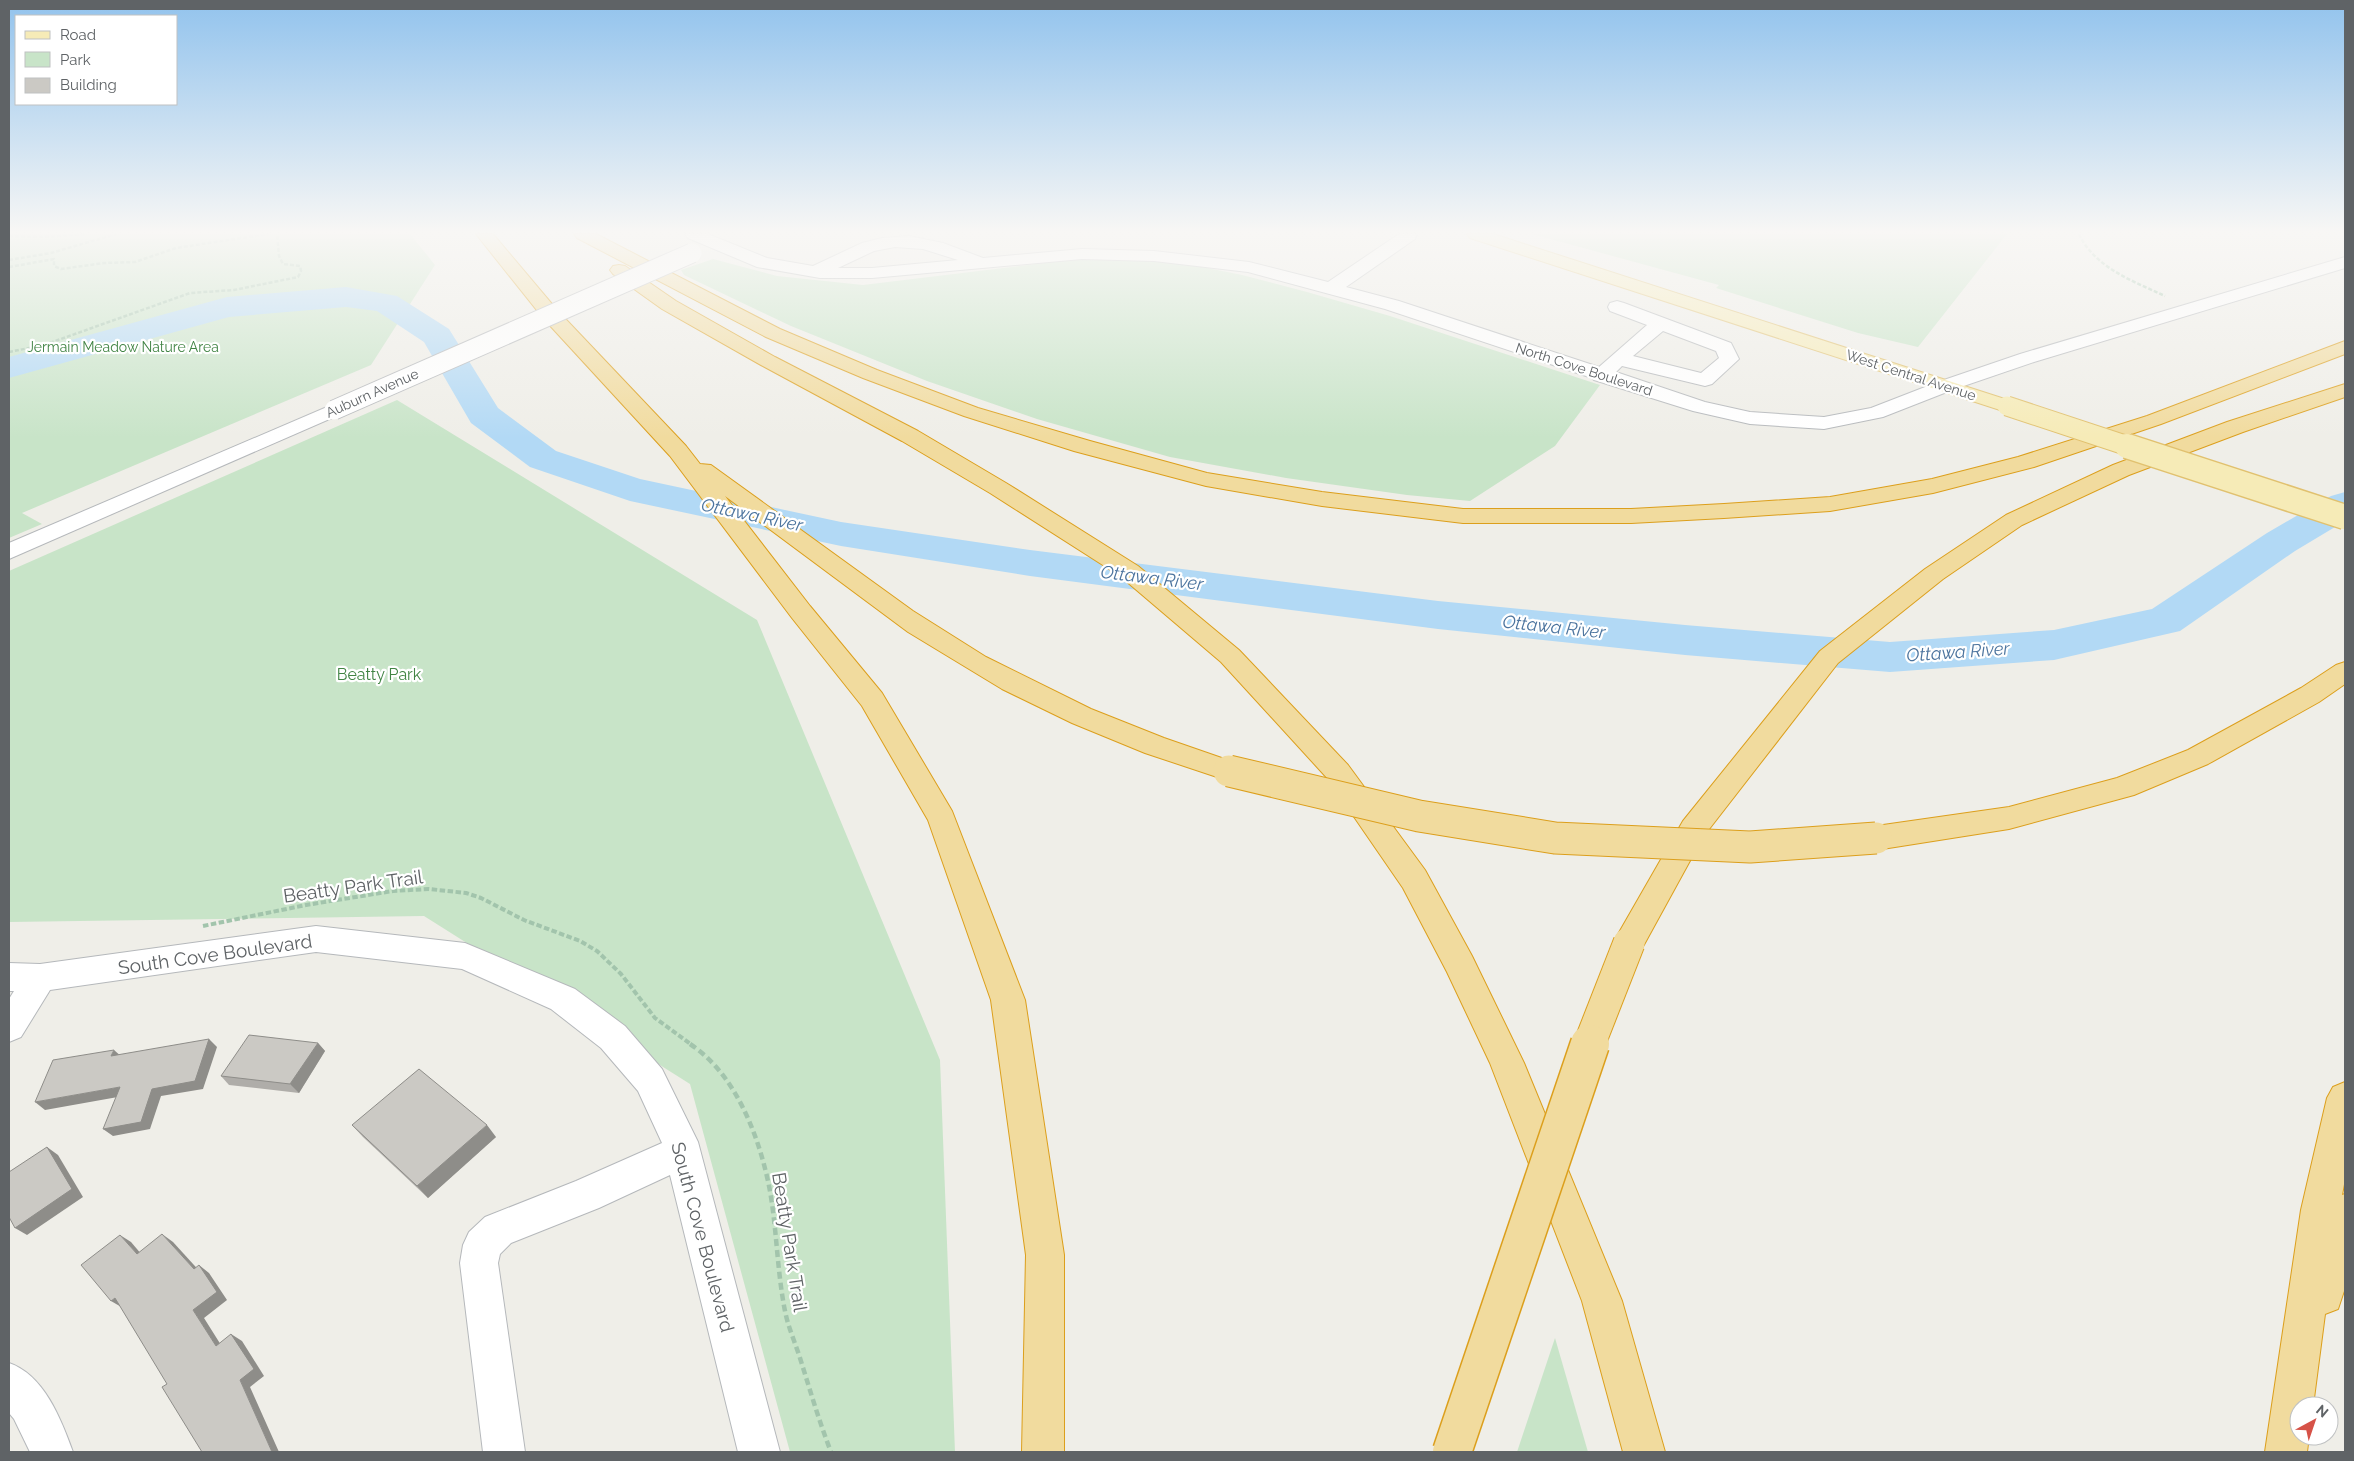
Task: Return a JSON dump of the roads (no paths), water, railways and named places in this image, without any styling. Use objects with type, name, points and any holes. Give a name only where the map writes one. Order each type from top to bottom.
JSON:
[{"type":"highway","points":[[540,302],[672,445],[801,612],[872,700],[942,819],[1008,1000],[1045,1255],[1043,1452]]},
{"type":"highway","points":[[665,302],[768,361],[910,436],[998,488],[1129,571],[1230,656],[1338,772],[1414,879],[1460,966],[1507,1063],[1602,1301],[1644,1452]]},
{"type":"highway","points":[[714,302],[773,333],[870,374],[971,412],[1082,446],[1206,479],[1322,498],[1463,516],[1632,516],[1724,511],[1830,504],[1933,486],[2026,462],[2154,420],[2345,347]]},
{"type":"highway","points":[[1452,1452],[1586,1054],[1629,942],[1693,829],[1829,657],[1934,574],[2014,520],[2121,470],[2235,427],[2345,390]]},
{"type":"highway","points":[[672,445],[889,608],[944,644],[1015,685],[1100,726],[1162,750],[1229,771],[1419,816],[1555,838],[1750,848],[1876,838],[2009,818],[2124,787],[2198,757],[2310,695],[2345,670]]},
{"type":"highway","points":[[2287,1452],[2320,1210],[2345,1098]]},
{"type":"highway","points":[[2287,1452],[2318,1316],[2345,1212]]},
{"type":"main road","name":"West Central Avenue","points":[[1686,302],[2345,517]]},
{"type":"street","name":"Auburn Avenue","points":[[9,552],[580,302]]},
{"type":"street","name":"North Cove Boulevard","points":[[1382,302],[1601,376],[1709,409],[1750,418],[1787,422],[1834,422],[1876,414],[1945,386],[2210,302]]},
{"type":"street","points":[[1617,307],[1724,346],[1729,359],[1704,380],[1658,367],[1618,360]]},
{"type":"street","points":[[1601,376],[1660,323]]},
{"type":"street","name":"South Cove Boulevard","points":[[24,978],[316,939],[465,956],[563,998],[613,1037],[650,1080],[682,1151],[760,1452]]},
{"type":"street","points":[[9,1027],[24,978]]},
{"type":"street","points":[[504,1452],[479,1264],[482,1245],[498,1230],[586,1195],[682,1151]]},
{"type":"street","points":[[9,1383],[29,1404],[52,1452]]},
{"type":"waterway","name":"Ottawa River","points":[[9,368],[227,307],[284,302]]},
{"type":"waterway","name":"Ottawa River","points":[[381,302],[386,303],[437,336],[484,415],[543,459],[630,489],[841,534],[1030,563],[1438,615],[1685,640],[1890,657],[2054,645],[2165,621],[2281,542],[2345,504]]},
{"type":"park label","name":"Jermain Meadow Nature Area","points":[[123,347]]},
{"type":"park label","name":"Beatty Park","points":[[379,674]]}]
